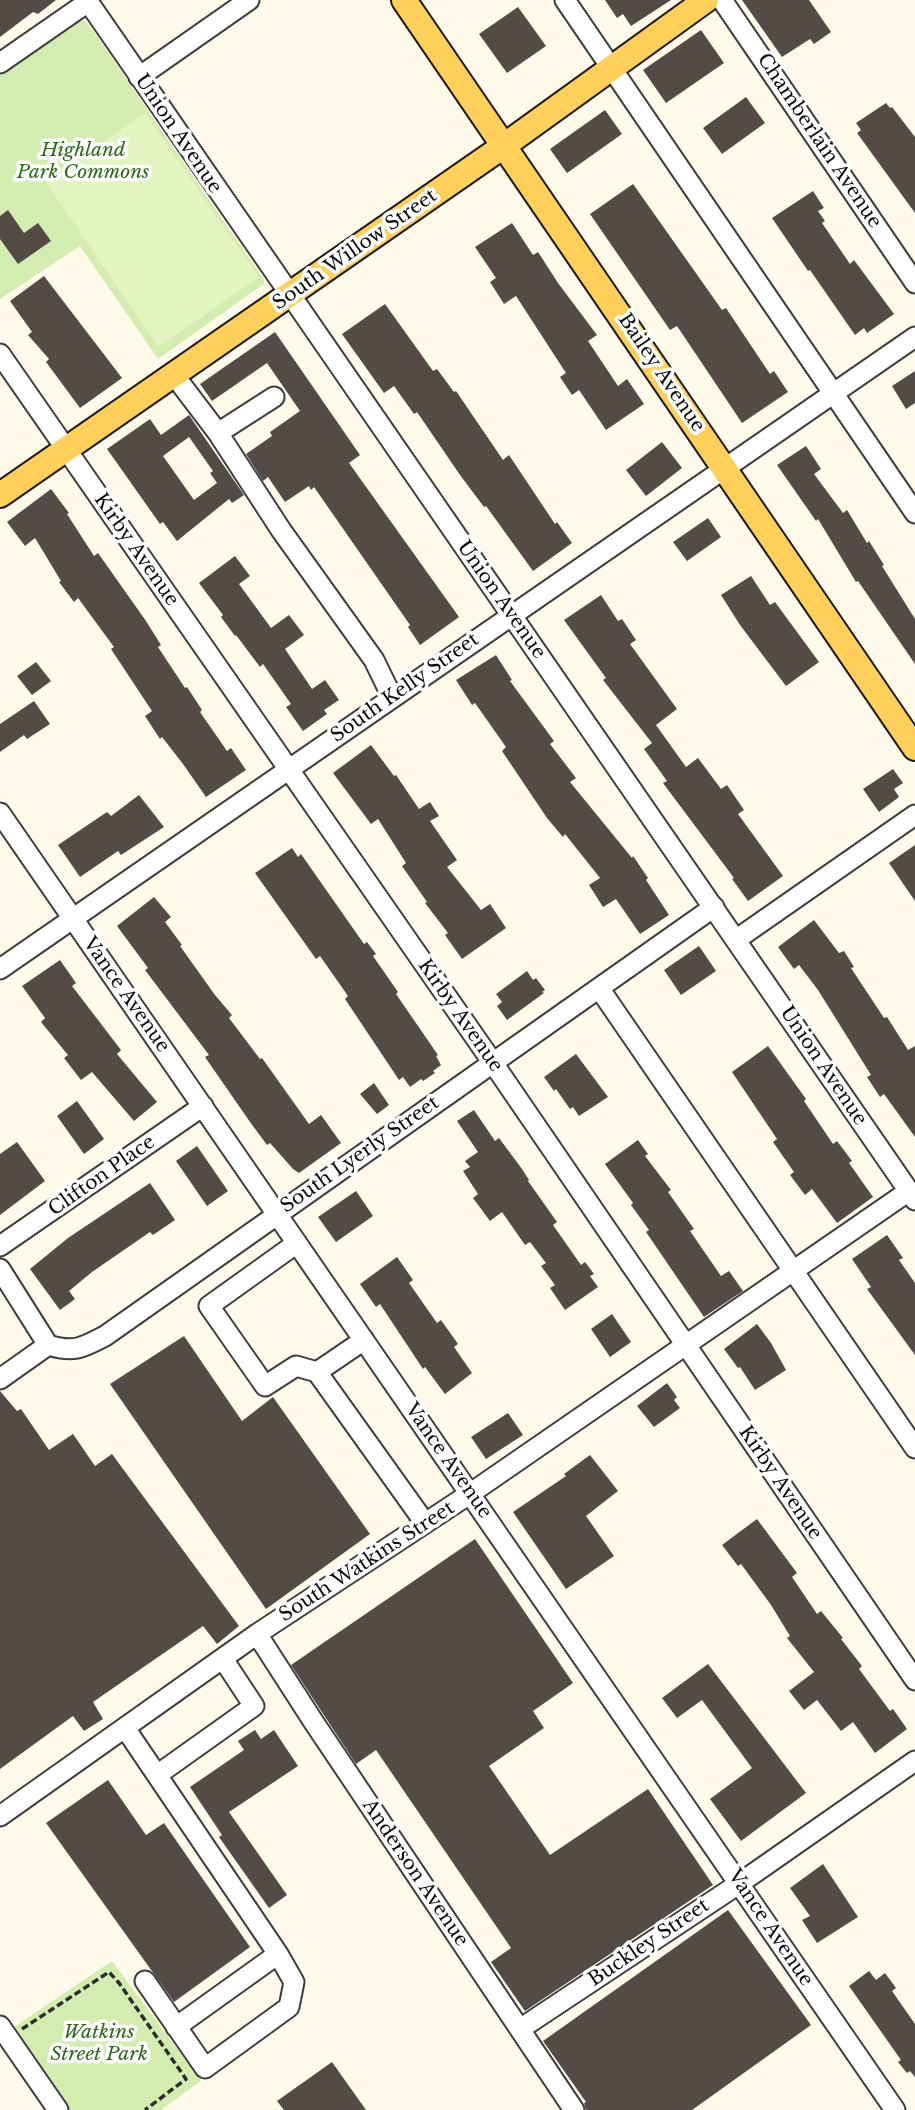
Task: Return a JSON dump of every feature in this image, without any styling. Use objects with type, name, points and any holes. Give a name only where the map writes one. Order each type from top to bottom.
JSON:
[{"type":"main road","name":"Bailey Avenue","points":[[404,0],[915,748]]},
{"type":"main road","name":"South Willow Street","points":[[0,495],[505,145],[706,0]]},
{"type":"street","points":[[139,76],[249,0]]},
{"type":"street","points":[[565,0],[915,513]]},
{"type":"street","name":"Chamberlain Avenue","points":[[722,0],[915,283]]},
{"type":"street","points":[[0,63],[87,1]]},
{"type":"street","name":"Union Avenue","points":[[87,1],[912,1195]]},
{"type":"street","name":"South Kelly Street","points":[[0,969],[915,337]]},
{"type":"street","name":"Kirby Avenue","points":[[0,354],[493,1063],[915,1680]]},
{"type":"street","points":[[174,375],[218,433],[281,530],[374,660],[392,697]]},
{"type":"street","points":[[218,433],[274,397]]},
{"type":"street","name":"Vance Avenue","points":[[0,813],[895,2110]]},
{"type":"street","points":[[737,939],[915,815]]},
{"type":"street","name":"South Lyerly Street","points":[[48,1345],[66,1350],[83,1348],[105,1336],[714,906]]},
{"type":"street","points":[[599,988],[915,1448]]},
{"type":"street","name":"Clifton Place","points":[[0,1246],[203,1106]]},
{"type":"street","name":"South Watkins Street","points":[[0,1816],[257,1634],[912,1195]]},
{"type":"street","points":[[297,1243],[209,1306],[265,1385],[296,1366],[317,1373],[425,1523]]},
{"type":"street","points":[[0,1269],[48,1345],[0,1379]]},
{"type":"street","points":[[317,1373],[364,1340]]},
{"type":"street","name":"Anderson Avenue","points":[[257,1634],[574,2110]]},
{"type":"street","points":[[157,1775],[254,1706],[223,1659]]},
{"type":"street","points":[[125,1728],[278,1954],[294,1982],[289,2007],[205,2068],[145,1982]]},
{"type":"street","name":"Buckley Street","points":[[520,2029],[740,1883],[915,1761]]},
{"type":"street","points":[[176,2027],[278,1954]]},
{"type":"street","points":[[4,2032],[58,2110]]},
{"type":"path","points":[[4,2032],[109,1972],[186,2079],[145,2110]]},
{"type":"green space","name":"Highland Park Commons","points":[[78,21],[85,21],[90,26],[264,280],[264,284],[158,359],[80,246],[0,299],[0,75]]},
{"type":"green space","points":[[145,113],[259,277],[158,347],[46,182]]},
{"type":"green space","name":"Watkins Street Park","points":[[112,1961],[201,2081],[161,2110],[71,2110],[14,2027]]},
{"type":"building","points":[[0,0],[56,0],[38,14],[33,12],[0,37]]},
{"type":"building","points":[[605,0],[671,0],[631,26],[623,14],[617,18]]},
{"type":"building","points":[[742,0],[809,0],[831,32],[814,44],[810,39],[782,57]]},
{"type":"building","points":[[518,7],[546,46],[507,73],[479,34]]},
{"type":"building","points":[[701,30],[724,63],[666,103],[643,70]]},
{"type":"building","points":[[746,97],[765,123],[722,154],[703,128]]},
{"type":"building","points":[[886,103],[915,137],[915,213],[857,133],[861,130],[856,123]]},
{"type":"building","points":[[605,110],[622,134],[567,173],[550,149]]},
{"type":"building","points":[[633,184],[722,310],[726,308],[770,374],[774,371],[788,392],[742,423],[677,326],[670,330],[590,214]]},
{"type":"building","points":[[813,191],[824,208],[818,211],[825,221],[822,223],[850,264],[854,260],[894,314],[867,333],[864,328],[855,335],[772,218]]},
{"type":"building","points":[[8,210],[24,233],[38,223],[51,241],[18,264],[0,239],[0,216]]},
{"type":"building","points":[[512,223],[533,255],[538,252],[597,335],[588,341],[618,386],[627,379],[644,404],[606,430],[579,390],[572,395],[560,377],[566,373],[516,296],[504,304],[490,282],[496,278],[475,247]]},
{"type":"building","points":[[44,276],[122,378],[80,408],[46,362],[49,359],[28,335],[32,332],[10,301]]},
{"type":"building","points":[[385,304],[433,371],[437,369],[454,392],[456,391],[503,460],[509,455],[555,524],[557,522],[572,543],[533,571],[460,475],[417,412],[414,414],[394,386],[384,393],[342,334]]},
{"type":"building","points":[[275,332],[360,455],[349,463],[459,617],[420,645],[408,627],[410,625],[314,487],[311,490],[309,486],[285,502],[268,477],[263,481],[246,454],[272,436],[270,432],[300,411],[267,363],[212,401],[200,384]]},
{"type":"building","points":[[915,371],[915,403],[906,409],[892,386]]},
{"type":"building","points":[[189,415],[244,495],[232,503],[229,499],[177,541],[163,522],[160,524],[107,449],[150,419],[161,435]],"holes":[[[189,437],[213,471],[210,473],[217,483],[194,500],[163,456]]]},
{"type":"building","points":[[662,442],[682,468],[646,496],[626,470]]},
{"type":"building","points":[[806,446],[821,469],[814,474],[843,513],[847,510],[867,543],[869,541],[915,619],[915,664],[858,581],[856,582],[818,519],[816,521],[777,465]]},
{"type":"building","points":[[51,489],[69,513],[67,514],[94,556],[98,553],[146,621],[161,645],[158,647],[227,751],[231,748],[246,770],[206,797],[145,716],[152,711],[111,649],[114,647],[78,598],[74,602],[59,582],[61,581],[35,538],[25,546],[7,522]]},
{"type":"building","points":[[708,518],[721,537],[687,561],[673,542]]},
{"type":"building","points":[[235,556],[250,576],[239,584],[271,628],[289,615],[304,635],[285,649],[312,689],[325,680],[339,700],[324,710],[327,714],[303,731],[286,707],[291,704],[263,664],[260,667],[235,636],[199,583]]},
{"type":"building","points":[[751,576],[770,605],[775,602],[819,662],[786,686],[721,595]]},
{"type":"building","points":[[601,595],[618,621],[622,619],[636,640],[630,644],[677,709],[656,725],[686,767],[698,758],[721,789],[727,785],[744,810],[738,814],[783,876],[748,901],[663,783],[667,781],[644,749],[652,743],[603,680],[606,678],[564,620]]},
{"type":"building","points":[[496,655],[512,680],[510,681],[554,741],[550,744],[576,778],[570,782],[632,858],[633,856],[669,915],[640,934],[616,899],[603,907],[589,885],[600,878],[565,834],[563,837],[547,818],[502,751],[506,747],[475,703],[472,705],[456,680]]},
{"type":"building","points":[[36,662],[51,681],[32,695],[17,676]]},
{"type":"building","points":[[34,701],[50,724],[27,739],[24,735],[0,752],[0,724]]},
{"type":"building","points":[[371,745],[419,809],[430,802],[439,816],[430,821],[457,860],[447,867],[481,910],[490,904],[506,928],[462,959],[445,935],[448,933],[402,866],[406,863],[378,819],[371,824],[333,773]]},
{"type":"building","points":[[893,769],[903,783],[894,789],[899,797],[879,812],[863,789]]},
{"type":"building","points":[[139,795],[164,827],[121,855],[118,851],[80,877],[58,845],[107,812],[111,816]]},
{"type":"building","points":[[915,845],[915,901],[889,863]]},
{"type":"building","points":[[292,848],[298,857],[301,854],[364,944],[367,942],[376,954],[373,956],[398,992],[396,994],[438,1055],[436,1056],[441,1065],[423,1081],[421,1079],[410,1087],[403,1077],[399,1080],[345,999],[348,996],[320,956],[316,959],[255,873]]},
{"type":"building","points":[[154,897],[171,917],[165,922],[182,945],[180,946],[232,1015],[229,1018],[260,1059],[262,1058],[309,1124],[321,1115],[341,1143],[299,1173],[270,1143],[267,1145],[250,1122],[205,1057],[209,1055],[145,970],[148,968],[117,926]]},
{"type":"building","points":[[814,920],[839,953],[844,951],[854,967],[851,968],[908,1050],[915,1046],[915,1137],[884,1094],[880,1097],[867,1077],[871,1075],[818,990],[799,965],[794,969],[778,947]]},
{"type":"building","points":[[699,946],[716,971],[681,995],[664,970]]},
{"type":"building","points":[[60,960],[76,983],[72,986],[121,1050],[117,1054],[157,1102],[134,1121],[92,1072],[81,1080],[64,1058],[68,1055],[41,1022],[45,1018],[22,986]]},
{"type":"building","points":[[527,971],[533,980],[536,978],[545,990],[542,992],[544,993],[507,1020],[497,1006],[502,1002],[496,994]]},
{"type":"building","points":[[768,1046],[806,1099],[804,1101],[833,1144],[837,1141],[852,1161],[849,1163],[873,1197],[837,1223],[812,1189],[805,1195],[790,1175],[794,1172],[773,1142],[777,1139],[732,1072]]},
{"type":"building","points":[[576,1054],[608,1097],[579,1116],[544,1077]]},
{"type":"building","points":[[374,1083],[389,1105],[377,1114],[360,1094]]},
{"type":"building","points":[[77,1101],[104,1139],[84,1154],[57,1116]]},
{"type":"building","points":[[474,1110],[495,1141],[499,1138],[522,1169],[557,1222],[553,1225],[581,1265],[585,1262],[594,1274],[590,1276],[598,1287],[565,1310],[550,1288],[555,1285],[541,1266],[546,1263],[530,1242],[525,1245],[502,1212],[490,1221],[473,1198],[478,1194],[463,1171],[470,1167],[465,1161],[478,1152],[457,1121]]},
{"type":"building","points":[[638,1140],[648,1154],[645,1156],[671,1190],[668,1192],[694,1229],[690,1231],[721,1276],[729,1271],[743,1291],[704,1317],[646,1232],[649,1230],[631,1205],[633,1203],[605,1164]]},
{"type":"building","points":[[17,1142],[45,1181],[0,1215],[0,1154]]},
{"type":"building","points":[[197,1146],[228,1191],[207,1206],[176,1161]]},
{"type":"building","points":[[150,1183],[175,1220],[153,1235],[150,1232],[92,1272],[69,1291],[75,1299],[60,1310],[30,1269],[68,1238]]},
{"type":"building","points":[[356,1191],[373,1216],[336,1242],[318,1217]]},
{"type":"building","points":[[887,1235],[903,1258],[899,1260],[915,1283],[915,1355],[867,1289],[871,1287],[852,1259]]},
{"type":"building","points":[[397,1257],[413,1280],[409,1283],[437,1323],[441,1320],[458,1344],[454,1347],[472,1373],[445,1394],[425,1367],[423,1369],[380,1304],[376,1307],[360,1284]]},
{"type":"building","points":[[612,1314],[631,1342],[610,1357],[591,1329]]},
{"type":"building","points":[[757,1324],[786,1370],[755,1390],[724,1349]]},
{"type":"building","points":[[184,1336],[242,1421],[273,1397],[370,1534],[266,1609],[110,1384]]},
{"type":"building","points":[[667,1383],[677,1397],[674,1400],[680,1408],[654,1427],[637,1406]]},
{"type":"building","points":[[0,1391],[17,1411],[21,1409],[49,1450],[73,1434],[95,1466],[112,1454],[239,1626],[217,1644],[203,1626],[93,1702],[103,1719],[84,1731],[73,1716],[0,1769]]},
{"type":"building","points":[[508,1413],[523,1435],[486,1459],[471,1437]]},
{"type":"building","points":[[590,1455],[618,1491],[586,1516],[614,1556],[566,1589],[513,1512],[566,1476],[564,1474]]},
{"type":"building","points":[[757,1519],[797,1573],[792,1577],[817,1614],[821,1611],[843,1638],[841,1639],[862,1666],[859,1669],[907,1729],[875,1753],[853,1722],[841,1731],[817,1700],[804,1710],[789,1691],[814,1672],[787,1638],[790,1636],[771,1605],[741,1564],[738,1566],[722,1545]]},
{"type":"building","points":[[475,1539],[573,1683],[533,1711],[544,1728],[489,1766],[550,1855],[648,1789],[713,1885],[525,2011],[491,1962],[511,1948],[376,1750],[356,1764],[291,1665]]},
{"type":"building","points":[[708,1664],[806,1793],[741,1841],[710,1799],[752,1768],[702,1700],[677,1718],[662,1698]]},
{"type":"building","points":[[255,1730],[261,1739],[274,1730],[298,1766],[229,1812],[287,1895],[269,1908],[219,1837],[222,1835],[190,1787],[244,1750],[238,1741]]},
{"type":"building","points":[[108,1780],[146,1835],[164,1823],[250,1947],[174,2002],[46,1823]]},
{"type":"building","points":[[823,1864],[858,1917],[817,1943],[802,1920],[810,1916],[790,1888]]},
{"type":"building","points":[[728,1910],[811,2025],[692,2110],[586,2110],[586,2102],[543,2041]]},
{"type":"building","points":[[869,1971],[876,1980],[885,1973],[896,1988],[892,1991],[915,2024],[915,2077],[910,2071],[907,2073],[898,2062],[901,2060],[849,1986]]},
{"type":"building","points":[[332,2062],[366,2110],[284,2110],[277,2101]]}]
